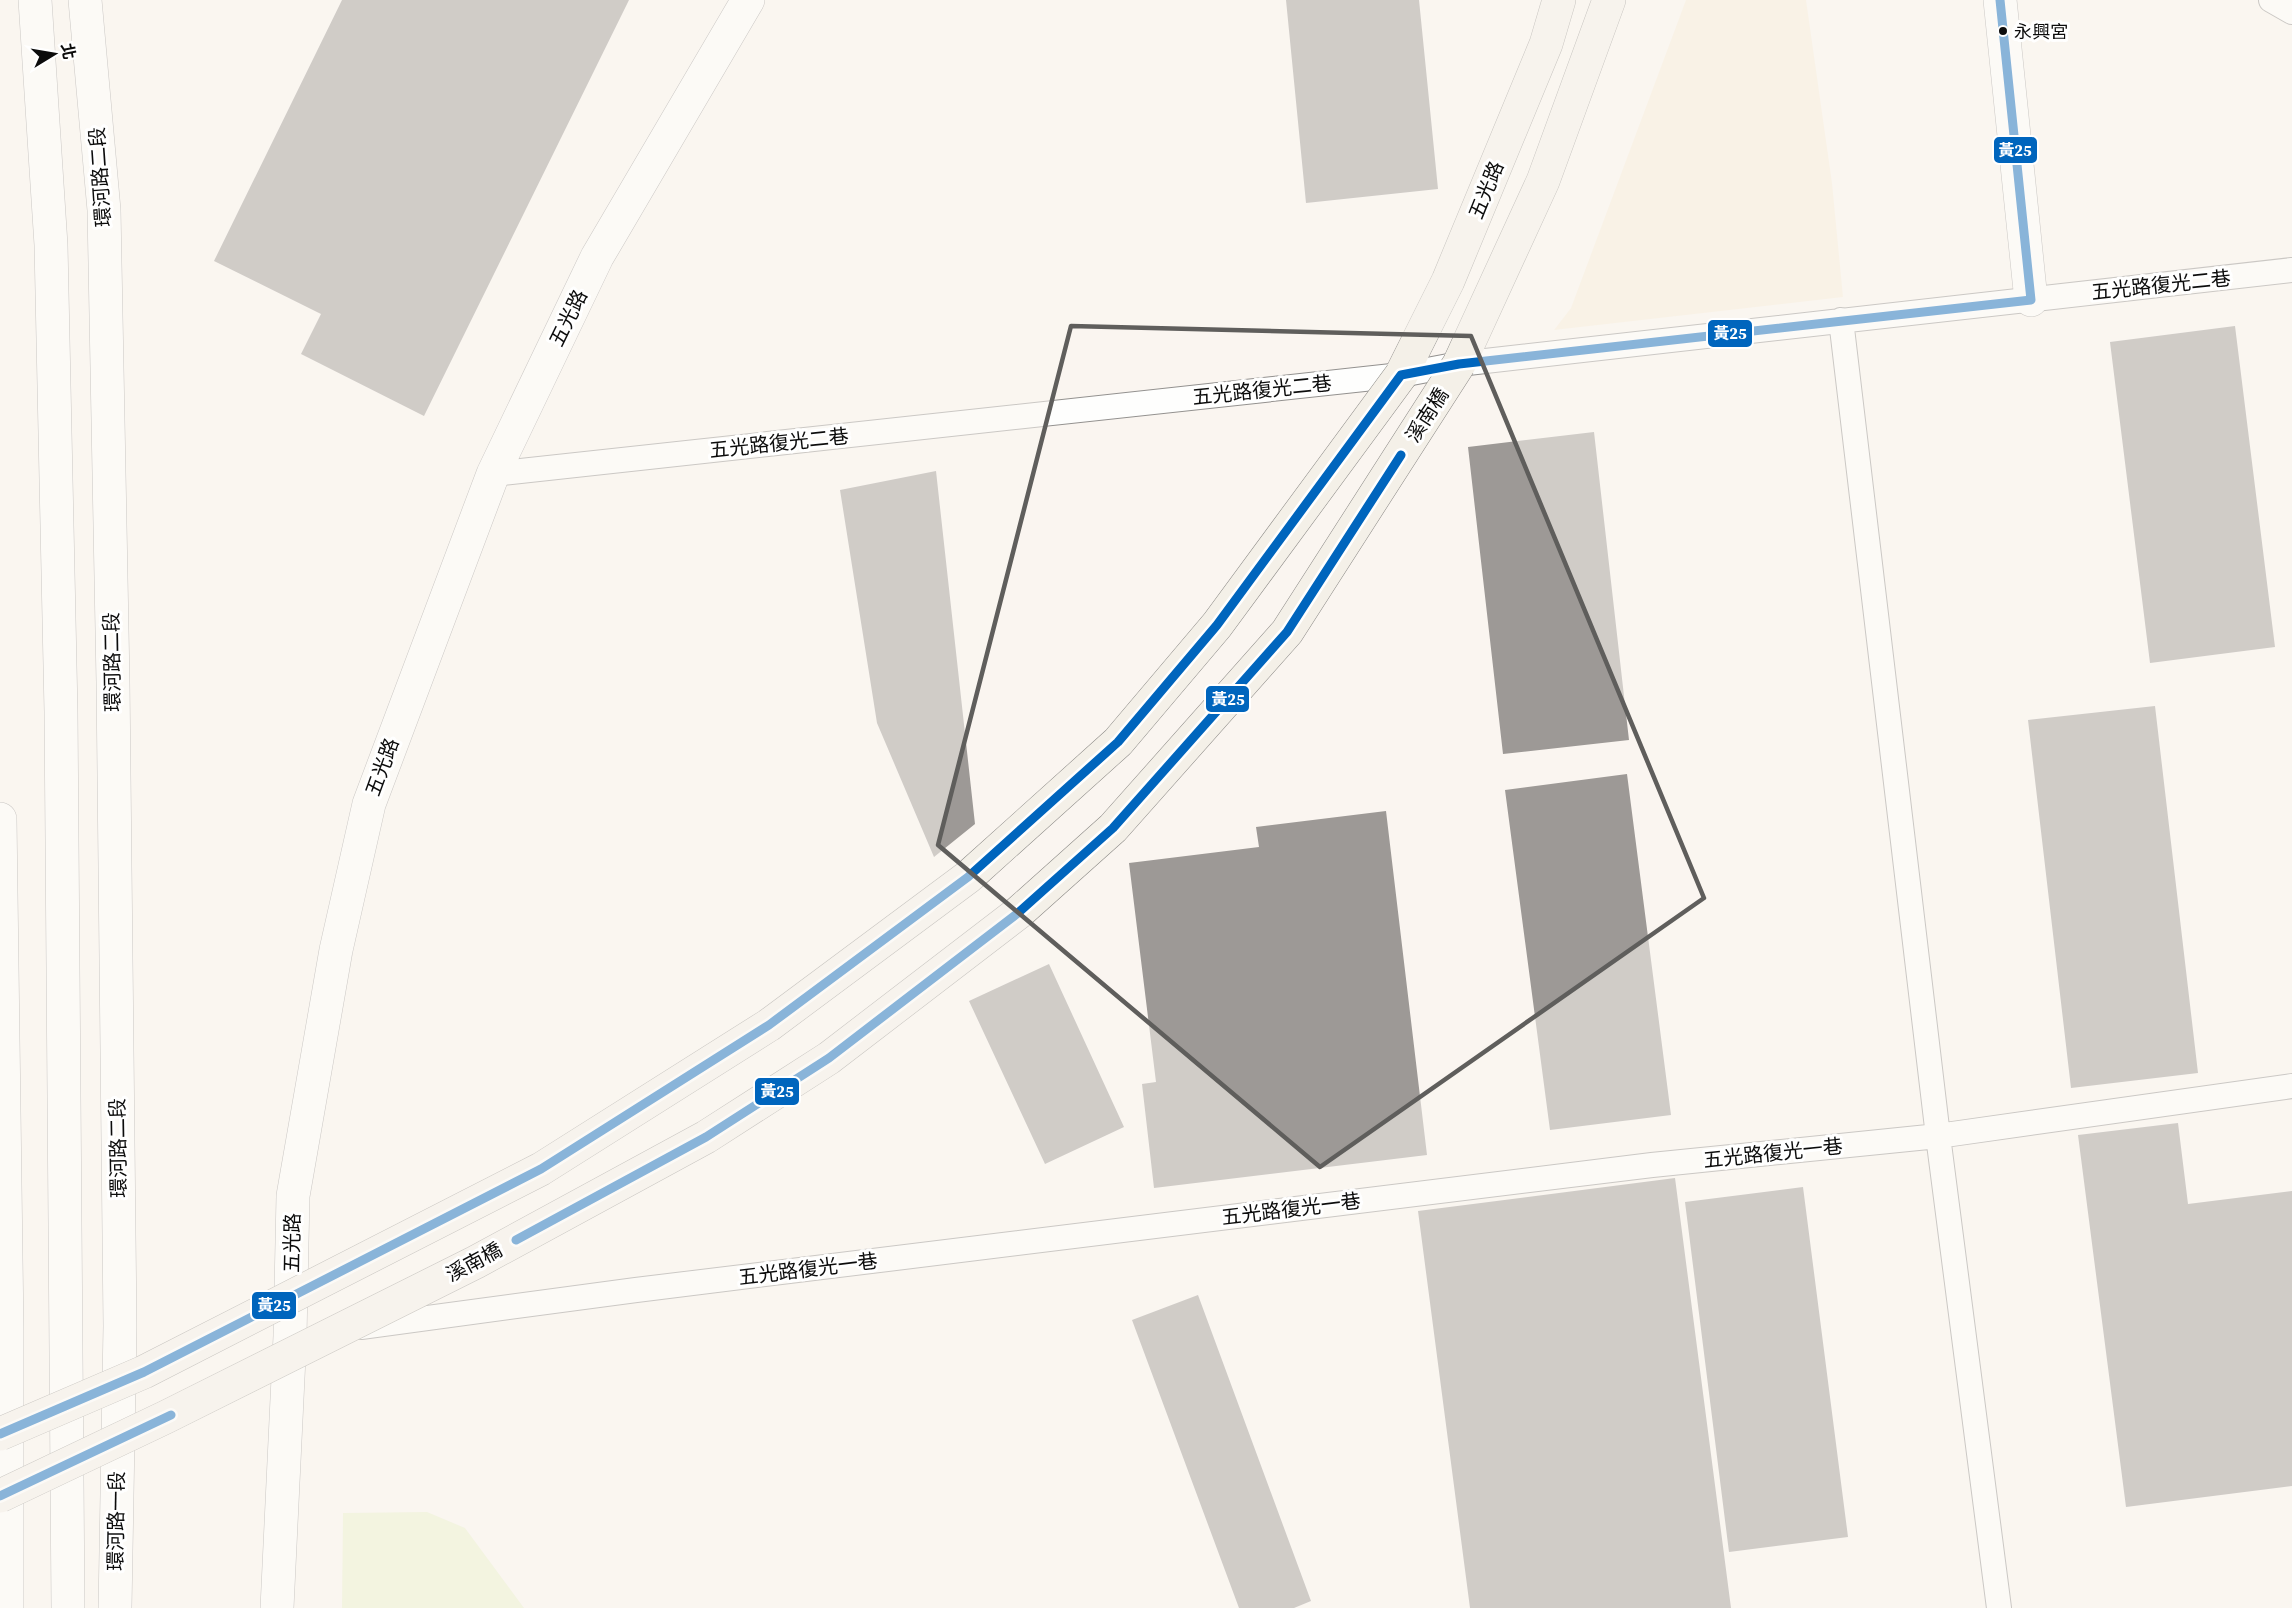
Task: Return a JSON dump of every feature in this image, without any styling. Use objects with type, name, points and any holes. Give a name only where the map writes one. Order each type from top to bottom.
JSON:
[{"type":"main road","name":"五光路","points":[[1401,375],[1448,281],[1546,44],[1559,0]]},
{"type":"main road","points":[[1460,364],[1543,181],[1609,0]]},
{"type":"main road","name":"溪南橋","points":[[0,1496],[166,1417],[476,1262],[706,1137],[829,1058],[1018,913],[1113,828],[1287,632],[1460,364]]},
{"type":"main road","points":[[0,1434],[144,1372],[541,1169],[768,1025],[968,877],[1118,742],[1217,625],[1401,375]]},
{"type":"street","points":[[35,0],[51,257],[61,700],[68,1608]]},
{"type":"street","name":"環河路二段","points":[[85,0],[104,210],[113,670],[120,1326]]},
{"type":"street","name":"五光路","points":[[277,1608],[290,1336],[293,1196],[336,950],[369,804],[493,474],[597,256],[748,0]]},
{"type":"street","points":[[2000,0],[2031,300]]},
{"type":"street","points":[[0,819],[7,1330],[7,1608]]},
{"type":"street","name":"環河路一段","points":[[115,1608],[120,1326]]},
{"type":"lane","points":[[2271,0],[2292,12]]},
{"type":"lane","name":"五光路復光二巷","points":[[493,474],[1401,375],[1460,364],[2292,270]]},
{"type":"lane","points":[[1841,320],[1938,1136],[1999,1608]]},
{"type":"lane","name":"五光路復光一巷","points":[[290,1336],[1628,1167],[1938,1136],[2292,1086]]},
{"type":"highlighted area","points":[[1071,326],[1471,336],[1704,898],[1320,1167],[938,845]]},
{"type":"shaded area","points":[[1686,0],[1806,0],[1832,183],[1843,297],[1554,330],[1571,308]]},
{"type":"green space","points":[[427,1512],[465,1528],[524,1608],[342,1608],[343,1513]]},
{"type":"building","points":[[342,0],[629,0],[424,416],[301,354],[321,314],[214,261]]},
{"type":"building","points":[[1286,0],[1419,0],[1438,189],[1306,203]]},
{"type":"building","points":[[2235,326],[2275,647],[2150,663],[2110,342]]},
{"type":"building","points":[[1594,432],[1629,740],[1503,754],[1468,447]]},
{"type":"building","points":[[936,471],[975,824],[934,857],[877,723],[840,490]]},
{"type":"building","points":[[2155,706],[2198,1073],[2071,1088],[2028,720]]},
{"type":"building","points":[[1627,774],[1671,1115],[1550,1130],[1505,790]]},
{"type":"building","points":[[1386,811],[1427,1155],[1154,1188],[1142,1084],[1156,1082],[1129,863],[1259,847],[1256,827]]},
{"type":"building","points":[[1049,964],[1124,1127],[1045,1164],[969,1001]]},
{"type":"building","points":[[2178,1123],[2188,1204],[2292,1191],[2292,1486],[2126,1507],[2078,1135]]},
{"type":"building","points":[[1675,1178],[1731,1608],[1470,1608],[1418,1211]]},
{"type":"building","points":[[1803,1187],[1848,1537],[1729,1552],[1685,1202]]},
{"type":"building","points":[[1198,1295],[1311,1601],[1294,1608],[1239,1608],[1132,1320]]},
{"type":"transit line","name":"黃25","points":[[2000,0],[2031,300]]},
{"type":"transit line","name":"黃25","points":[[0,1434],[144,1372],[541,1169],[769,1025],[968,877],[1118,742],[1217,625],[1401,375],[1459,364],[2031,300]]},
{"type":"transit line","name":"黃25","points":[[516,1240],[706,1137],[829,1058],[1018,913],[1113,828],[1287,632],[1401,455]]},
{"type":"transit line","name":"黃25","points":[[0,1496],[171,1415]]},
{"type":"place","name":"永興宮","points":[[2003,31]]}]
